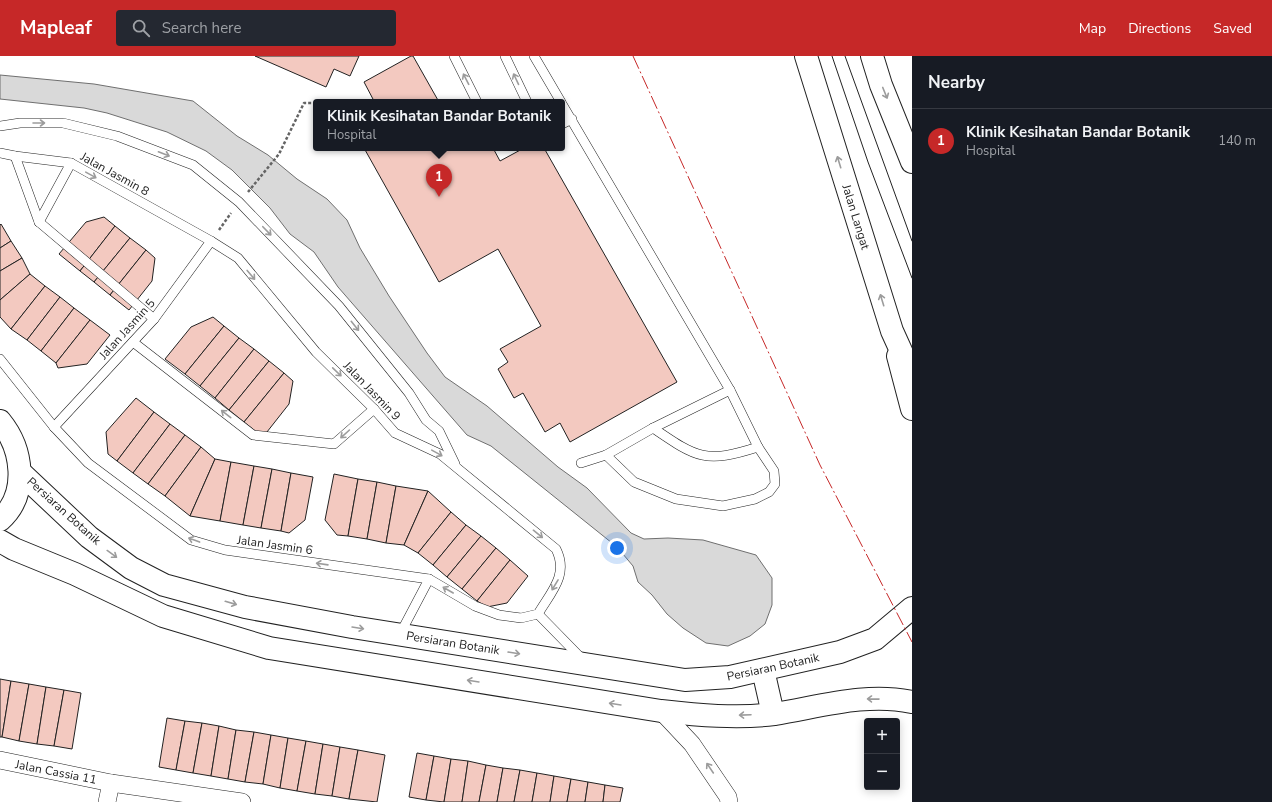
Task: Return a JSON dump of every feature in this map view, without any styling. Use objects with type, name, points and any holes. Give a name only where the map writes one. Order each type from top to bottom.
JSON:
[{"type":"main road","name":"Jalan Langat","points":[[806,56],[892,331],[912,375]]},
{"type":"main road","points":[[872,56],[881,85],[912,162]]},
{"type":"main road","points":[[892,331],[912,409]]},
{"type":"main road","points":[[0,421],[10,433],[18,452],[20,472],[16,495],[4,516],[0,520]]},
{"type":"main road","name":"Persiaran Botanik","points":[[20,472],[89,537],[131,568],[164,585],[245,607],[400,634],[686,680],[730,677],[840,652],[875,639],[912,608]]},
{"type":"main road","points":[[0,541],[14,550],[75,574],[163,616],[269,648],[661,711],[712,716],[773,714],[800,708],[866,699],[900,700],[912,702]]},
{"type":"main road","points":[[763,670],[773,714]]},
{"type":"street","points":[[661,711],[692,744],[728,797],[729,802]]},
{"type":"street","name":"Jalan Cassia 11","points":[[0,760],[111,783],[242,802]]},
{"type":"street","points":[[107,802],[111,783]]},
{"type":"lane","points":[[454,56],[476,99]]},
{"type":"lane","points":[[505,56],[526,99]]},
{"type":"lane","points":[[535,56],[559,99]]},
{"type":"lane","points":[[565,108],[730,390],[758,447],[774,472],[774,484],[770,492],[754,499],[723,506],[676,499],[634,482],[606,455]]},
{"type":"lane","points":[[565,122],[572,119]]},
{"type":"lane","points":[[0,126],[20,123],[63,123],[117,136],[193,165],[242,200],[349,319],[409,393],[426,420],[439,431],[457,468]]},
{"type":"lane","name":"Jalan Jasmin 8","points":[[0,153],[71,163],[211,241]]},
{"type":"lane","points":[[15,156],[39,222],[154,319]]},
{"type":"lane","points":[[39,222],[71,163]]},
{"type":"lane","name":"Jalan Jasmin 5","points":[[54,427],[154,319],[211,241]]},
{"type":"lane","name":"Jalan Jasmin 9","points":[[211,241],[238,258],[316,352],[374,409],[395,433],[440,454],[556,549],[561,559],[560,577],[538,614]]},
{"type":"lane","points":[[133,342],[253,435],[334,444],[374,409]]},
{"type":"lane","name":"Jalan Jasmin 6","points":[[0,359],[54,427],[88,463],[190,540],[225,550],[428,579],[475,606],[499,615],[521,618],[538,614]]},
{"type":"lane","points":[[581,462],[606,455],[653,428],[730,390]]},
{"type":"lane","points":[[653,428],[686,451],[709,457],[729,456],[758,447]]},
{"type":"lane","points":[[400,634],[428,579]]},
{"type":"lane","points":[[538,614],[588,664]]},
{"type":"path","points":[[211,241],[279,154],[304,103],[313,104]]},
{"type":"shaded area","points":[[0,75],[94,84],[193,101],[237,136],[268,155],[297,179],[327,199],[347,220],[360,248],[389,296],[445,377],[487,406],[558,467],[587,488],[631,533],[644,539],[668,538],[703,540],[756,555],[772,578],[772,605],[765,624],[750,636],[728,646],[706,643],[683,628],[667,614],[652,595],[638,582],[633,566],[617,547],[491,446],[467,435],[338,287],[314,252],[290,234],[270,208],[232,170],[206,151],[167,132],[107,113],[84,108],[0,99]]},
{"type":"building","points":[[255,56],[359,56],[350,76],[334,69],[326,87]]},
{"type":"building","points":[[413,56],[437,99],[373,99],[364,82]]},
{"type":"building","points":[[366,151],[495,151],[500,161],[518,151],[546,151],[677,382],[570,442],[560,423],[545,432],[523,393],[514,398],[498,369],[508,362],[500,349],[541,326],[498,249],[439,282]]},
{"type":"building","points":[[104,217],[115,226],[80,271],[59,254],[86,222]]},
{"type":"building","points":[[1,224],[11,241],[0,248],[0,225]]},
{"type":"building","points":[[115,226],[130,238],[94,282],[80,271]]},
{"type":"building","points":[[130,238],[146,250],[110,295],[94,282]]},
{"type":"building","points":[[11,241],[22,258],[0,271],[0,248]]},
{"type":"building","points":[[146,250],[155,258],[152,281],[129,310],[110,295]]},
{"type":"building","points":[[22,258],[30,274],[0,300],[0,271]]},
{"type":"building","points":[[30,274],[45,286],[11,329],[0,317],[0,300]]},
{"type":"building","points":[[45,286],[60,297],[27,340],[11,329]]},
{"type":"building","points":[[60,297],[74,308],[41,351],[27,340]]},
{"type":"building","points":[[74,308],[90,320],[56,363],[41,351]]},
{"type":"building","points":[[213,317],[224,326],[185,374],[165,359],[191,327]]},
{"type":"building","points":[[90,320],[110,335],[87,364],[58,368],[56,363]]},
{"type":"building","points":[[224,326],[239,338],[200,386],[185,374]]},
{"type":"building","points":[[239,338],[254,349],[215,398],[200,386]]},
{"type":"building","points":[[254,349],[269,361],[229,410],[215,398]]},
{"type":"building","points":[[269,361],[284,373],[244,422],[229,410]]},
{"type":"building","points":[[284,373],[293,381],[289,404],[263,437],[244,422]]},
{"type":"building","points":[[136,398],[154,412],[117,461],[108,454],[106,432]]},
{"type":"building","points":[[154,412],[170,424],[133,473],[117,461]]},
{"type":"building","points":[[170,424],[185,435],[148,484],[133,473]]},
{"type":"building","points":[[185,435],[201,447],[165,496],[148,484]]},
{"type":"building","points":[[201,447],[215,459],[190,516],[165,496]]},
{"type":"building","points":[[215,459],[231,462],[220,521],[190,516]]},
{"type":"building","points":[[231,462],[254,466],[243,525],[220,521]]},
{"type":"building","points":[[254,466],[272,469],[261,528],[243,525]]},
{"type":"building","points":[[272,469],[291,473],[281,531],[261,528]]},
{"type":"building","points":[[291,473],[313,477],[305,520],[289,533],[281,531]]},
{"type":"building","points":[[334,474],[358,479],[348,536],[337,535],[325,520]]},
{"type":"building","points":[[358,479],[377,482],[367,539],[348,536]]},
{"type":"building","points":[[377,482],[396,486],[386,543],[367,539]]},
{"type":"building","points":[[396,486],[428,491],[404,545],[386,543]]},
{"type":"building","points":[[428,491],[451,512],[418,553],[404,545]]},
{"type":"building","points":[[451,512],[466,525],[433,565],[418,553]]},
{"type":"building","points":[[466,525],[481,536],[447,577],[433,565]]},
{"type":"building","points":[[481,536],[496,548],[462,589],[447,577]]},
{"type":"building","points":[[496,548],[510,560],[477,601],[462,589]]},
{"type":"building","points":[[510,560],[528,576],[507,603],[487,607],[477,601]]},
{"type":"building","points":[[0,679],[11,681],[2,737],[0,737]]},
{"type":"building","points":[[11,681],[29,684],[19,741],[2,737]]},
{"type":"building","points":[[29,684],[46,687],[37,744],[19,741]]},
{"type":"building","points":[[46,687],[64,690],[54,746],[37,744]]},
{"type":"building","points":[[64,690],[81,693],[72,749],[54,746]]},
{"type":"building","points":[[167,718],[185,721],[176,770],[159,767]]},
{"type":"building","points":[[185,721],[202,723],[193,773],[176,770]]},
{"type":"building","points":[[202,723],[219,726],[211,776],[193,773]]},
{"type":"building","points":[[219,726],[236,730],[228,779],[211,776]]},
{"type":"building","points":[[236,730],[254,732],[245,782],[228,779]]},
{"type":"building","points":[[254,732],[271,735],[263,784],[245,782]]},
{"type":"building","points":[[271,735],[288,738],[280,788],[263,784]]},
{"type":"building","points":[[288,738],[306,741],[297,791],[280,788]]},
{"type":"building","points":[[306,741],[323,744],[315,794],[297,791]]},
{"type":"building","points":[[323,744],[340,747],[332,796],[315,794]]},
{"type":"building","points":[[340,747],[358,750],[349,799],[332,796]]},
{"type":"building","points":[[358,750],[385,755],[377,802],[349,799]]},
{"type":"building","points":[[417,753],[434,756],[426,800],[409,797]]},
{"type":"building","points":[[434,756],[451,759],[444,802],[426,800]]},
{"type":"building","points":[[451,759],[468,761],[462,802],[444,802]]},
{"type":"building","points":[[468,761],[486,765],[479,802],[462,802]]},
{"type":"building","points":[[486,765],[503,768],[497,802],[479,802]]},
{"type":"building","points":[[503,768],[520,770],[514,802],[497,802]]},
{"type":"building","points":[[520,770],[537,773],[532,802],[514,802]]},
{"type":"building","points":[[537,773],[554,776],[550,802],[532,802]]},
{"type":"building","points":[[554,776],[571,779],[567,802],[550,802]]},
{"type":"building","points":[[571,779],[588,782],[585,802],[567,802]]},
{"type":"building","points":[[588,782],[605,785],[603,802],[585,802]]},
{"type":"building","points":[[605,785],[623,788],[620,802],[603,802]]},
{"type":"tram line","points":[[832,56],[868,162],[912,278]]},
{"type":"tram line","points":[[845,56],[912,241]]},
{"type":"power","points":[[633,56],[820,465],[912,642]]},
{"type":"place","name":"Klinik Kesihatan Bandar Botanik","points":[[439,197]]}]
